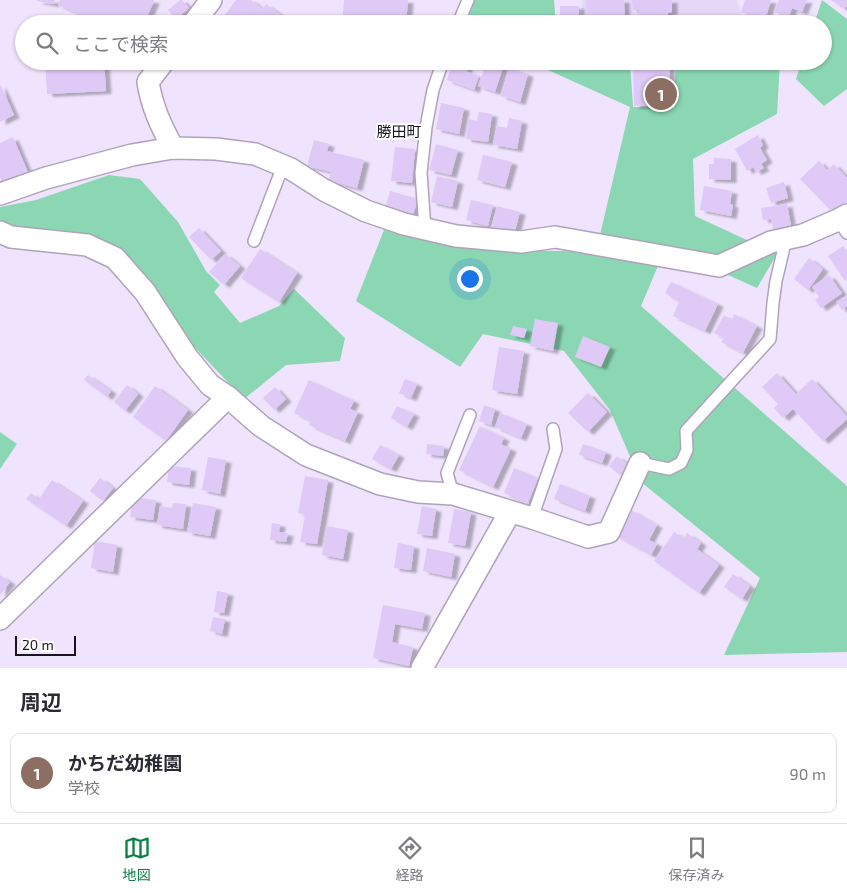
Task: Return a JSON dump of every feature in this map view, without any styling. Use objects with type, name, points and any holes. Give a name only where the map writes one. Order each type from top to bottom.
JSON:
[{"type":"street","points":[[200,15],[211,0]]},
{"type":"street","points":[[157,70],[148,82],[151,99],[160,125],[173,148]]},
{"type":"street","points":[[0,194],[46,178],[132,155],[173,148],[216,149],[255,154],[291,169],[324,190],[366,211],[404,224],[456,236],[521,242],[555,236],[719,266],[771,242],[803,235],[844,222]]},
{"type":"street","points":[[4,240],[87,245],[115,258],[145,292],[187,357],[210,385],[228,397],[261,426],[306,455],[380,484],[418,492],[452,494],[588,537],[609,532],[640,463]]},
{"type":"street","points":[[0,619],[228,397]]},
{"type":"street","points":[[422,668],[510,512]]},
{"type":"lane","points":[[462,15],[468,0]]},
{"type":"lane","points":[[425,229],[421,173],[426,127],[433,90],[440,70]]},
{"type":"lane","points":[[254,242],[283,166]]},
{"type":"lane","points":[[640,463],[669,469],[682,463],[687,450],[686,431],[770,340],[772,303],[786,239]]},
{"type":"lane","points":[[452,494],[447,473],[470,415]]},
{"type":"lane","points":[[532,518],[556,450],[554,429]]},
{"type":"shaded area","points":[[582,0],[737,0],[741,14],[744,15],[583,15]]},
{"type":"green space","points":[[475,0],[554,0],[555,15],[469,15]]},
{"type":"green space","points":[[822,0],[847,19],[847,89],[824,106],[796,79],[799,70],[832,70],[832,15],[817,15]]},
{"type":"green space","points":[[548,70],[631,70],[633,107],[674,108],[676,70],[779,70],[777,114],[693,159],[695,216],[777,254],[757,288],[666,247],[641,306],[847,486],[847,652],[724,655],[760,578],[641,482],[610,410],[564,351],[483,334],[460,367],[356,301],[384,230],[484,249],[596,252],[630,107]]},
{"type":"green space","points":[[109,175],[140,179],[178,222],[206,271],[220,285],[214,292],[240,323],[279,306],[294,289],[345,338],[340,361],[286,365],[244,399],[180,332],[76,234],[6,225],[0,222],[0,207],[36,200]]},
{"type":"green space","points":[[0,432],[17,444],[0,469]]},
{"type":"building","points":[[37,0],[55,0],[54,4]]},
{"type":"building","points":[[60,0],[154,1],[148,15],[82,15],[58,5]]},
{"type":"building","points":[[180,0],[189,8],[181,15],[172,15],[168,10]]},
{"type":"building","points":[[236,0],[251,0],[263,9],[266,4],[281,15],[225,15]]},
{"type":"building","points":[[344,0],[408,0],[407,15],[343,15]]},
{"type":"building","points":[[586,0],[624,0],[625,15],[587,15]]},
{"type":"building","points":[[632,0],[672,0],[672,12],[668,13],[668,15],[639,15],[639,10],[633,10]]},
{"type":"building","points":[[745,0],[771,0],[766,15],[750,15],[741,12]]},
{"type":"building","points":[[779,0],[807,0],[802,12],[792,8],[790,15],[774,12]]},
{"type":"building","points":[[831,0],[847,0],[847,6],[844,9]]},
{"type":"building","points":[[560,6],[579,6],[579,15],[560,15]]},
{"type":"building","points":[[46,70],[105,70],[106,91],[47,94]]},
{"type":"building","points":[[450,70],[466,70],[479,76],[474,90],[447,80]]},
{"type":"building","points":[[484,70],[502,70],[495,92],[478,86]]},
{"type":"building","points":[[508,70],[528,74],[520,102],[501,96]]},
{"type":"building","points":[[633,70],[669,70],[670,92],[666,91],[666,105],[634,106]]},
{"type":"building","points":[[0,84],[14,115],[0,122]]},
{"type":"building","points":[[441,103],[464,108],[459,134],[436,129]]},
{"type":"building","points":[[479,112],[492,114],[488,142],[466,139],[469,119],[477,121]]},
{"type":"building","points":[[509,118],[522,121],[517,149],[493,145],[497,126],[507,128]]},
{"type":"building","points":[[758,135],[763,145],[760,148],[767,160],[761,164],[764,168],[756,172],[753,167],[747,171],[735,149]]},
{"type":"building","points":[[13,137],[29,175],[4,186],[0,177],[0,143]]},
{"type":"building","points":[[314,140],[329,144],[327,151],[364,160],[357,188],[328,181],[331,172],[307,166]]},
{"type":"building","points":[[436,144],[458,150],[451,175],[429,170]]},
{"type":"building","points":[[395,147],[415,149],[412,183],[391,181]]},
{"type":"building","points":[[483,155],[512,162],[505,187],[477,180]]},
{"type":"building","points":[[714,158],[731,159],[731,180],[709,179],[709,164],[714,164]]},
{"type":"building","points":[[819,161],[827,170],[834,164],[847,178],[847,203],[835,215],[800,179]]},
{"type":"building","points":[[437,176],[458,181],[452,207],[431,202]]},
{"type":"building","points":[[784,182],[788,198],[771,203],[766,188]]},
{"type":"building","points":[[704,186],[732,191],[730,204],[733,205],[731,216],[700,210]]},
{"type":"building","points":[[390,191],[418,199],[412,218],[385,209]]},
{"type":"building","points":[[471,200],[493,205],[488,226],[466,220]]},
{"type":"building","points":[[787,204],[791,226],[773,229],[771,219],[763,220],[761,208]]},
{"type":"building","points":[[497,206],[520,212],[514,234],[491,227]]},
{"type":"building","points":[[199,228],[221,251],[211,260],[189,237]]},
{"type":"building","points":[[843,246],[847,252],[847,279],[845,281],[828,256]]},
{"type":"building","points":[[260,249],[297,273],[279,302],[241,278]]},
{"type":"building","points":[[225,254],[240,266],[224,285],[209,272]]},
{"type":"building","points":[[809,258],[823,269],[808,290],[794,279]]},
{"type":"building","points":[[829,275],[842,293],[821,308],[815,300],[819,297],[812,287]]},
{"type":"building","points":[[671,282],[718,304],[705,331],[673,316],[679,302],[665,293]]},
{"type":"building","points":[[847,295],[847,306],[842,310],[836,302]]},
{"type":"building","points":[[734,314],[757,326],[743,353],[721,342],[724,338],[714,333],[724,315],[732,320]]},
{"type":"building","points":[[535,319],[558,323],[553,351],[530,346]]},
{"type":"building","points":[[513,326],[527,329],[524,338],[510,335]]},
{"type":"building","points":[[583,336],[610,347],[601,367],[575,357]]},
{"type":"building","points":[[499,347],[524,351],[517,394],[492,390]]},
{"type":"building","points":[[777,373],[796,394],[812,379],[847,416],[847,419],[823,441],[793,409],[783,418],[774,408],[778,404],[762,387]]},
{"type":"building","points":[[88,375],[111,391],[107,397],[84,380]]},
{"type":"building","points":[[405,379],[417,384],[411,398],[399,393]]},
{"type":"building","points":[[309,380],[354,401],[350,409],[358,412],[345,441],[309,425],[311,421],[294,413]]},
{"type":"building","points":[[127,385],[138,394],[125,411],[114,402]]},
{"type":"building","points":[[155,386],[188,410],[166,441],[133,417]]},
{"type":"building","points":[[275,387],[286,399],[274,410],[263,398]]},
{"type":"building","points":[[588,393],[607,412],[588,432],[568,413]]},
{"type":"building","points":[[484,405],[495,409],[491,425],[479,421]]},
{"type":"building","points":[[397,406],[414,414],[407,427],[391,418]]},
{"type":"building","points":[[500,413],[527,424],[521,438],[495,427]]},
{"type":"building","points":[[480,426],[504,438],[501,444],[511,449],[493,487],[459,470]]},
{"type":"building","points":[[427,444],[444,446],[443,456],[426,454]]},
{"type":"building","points":[[583,444],[606,452],[602,463],[579,455]]},
{"type":"building","points":[[380,445],[399,455],[391,469],[372,459]]},
{"type":"building","points":[[617,456],[632,468],[624,478],[609,466]]},
{"type":"building","points":[[208,457],[226,460],[220,494],[202,490]]},
{"type":"building","points":[[169,466],[191,468],[189,485],[167,482]]},
{"type":"building","points":[[514,468],[538,478],[528,503],[504,493]]},
{"type":"building","points":[[305,476],[328,480],[317,544],[300,542],[305,515],[298,513]]},
{"type":"building","points":[[100,478],[113,488],[103,501],[90,491]]},
{"type":"building","points":[[52,480],[83,501],[66,526],[26,499],[31,493],[39,499]]},
{"type":"building","points":[[560,484],[590,496],[585,511],[554,499]]},
{"type":"building","points":[[133,497],[156,500],[153,520],[130,517]]},
{"type":"building","points":[[173,503],[186,504],[183,529],[157,525],[160,506],[172,508]]},
{"type":"building","points":[[193,503],[216,507],[210,536],[187,532]]},
{"type":"building","points":[[422,506],[436,509],[432,536],[417,534]]},
{"type":"building","points":[[454,509],[471,512],[465,546],[448,543]]},
{"type":"building","points":[[631,510],[657,525],[649,540],[657,544],[651,555],[616,536]]},
{"type":"building","points":[[272,523],[280,524],[279,532],[288,533],[286,542],[270,540]]},
{"type":"building","points":[[327,526],[348,530],[343,559],[322,555]]},
{"type":"building","points":[[674,532],[684,538],[687,533],[701,543],[697,549],[719,565],[699,593],[654,561]]},
{"type":"building","points":[[95,541],[117,545],[113,572],[91,568]]},
{"type":"building","points":[[398,543],[414,546],[411,570],[394,568]]},
{"type":"building","points":[[427,548],[455,554],[451,577],[423,571]]},
{"type":"building","points":[[733,574],[750,586],[742,599],[724,587]]},
{"type":"building","points":[[0,575],[10,582],[0,595]]},
{"type":"building","points":[[217,591],[228,593],[224,613],[214,612]]},
{"type":"building","points":[[383,605],[425,613],[422,629],[395,624],[392,642],[413,647],[409,666],[373,658]]},
{"type":"building","points":[[213,617],[225,619],[222,634],[210,631]]},
{"type":"place","name":"かちだ幼稚園","points":[[661,94]]},
{"type":"district","name":"勝田町","points":[[399,131]]}]
